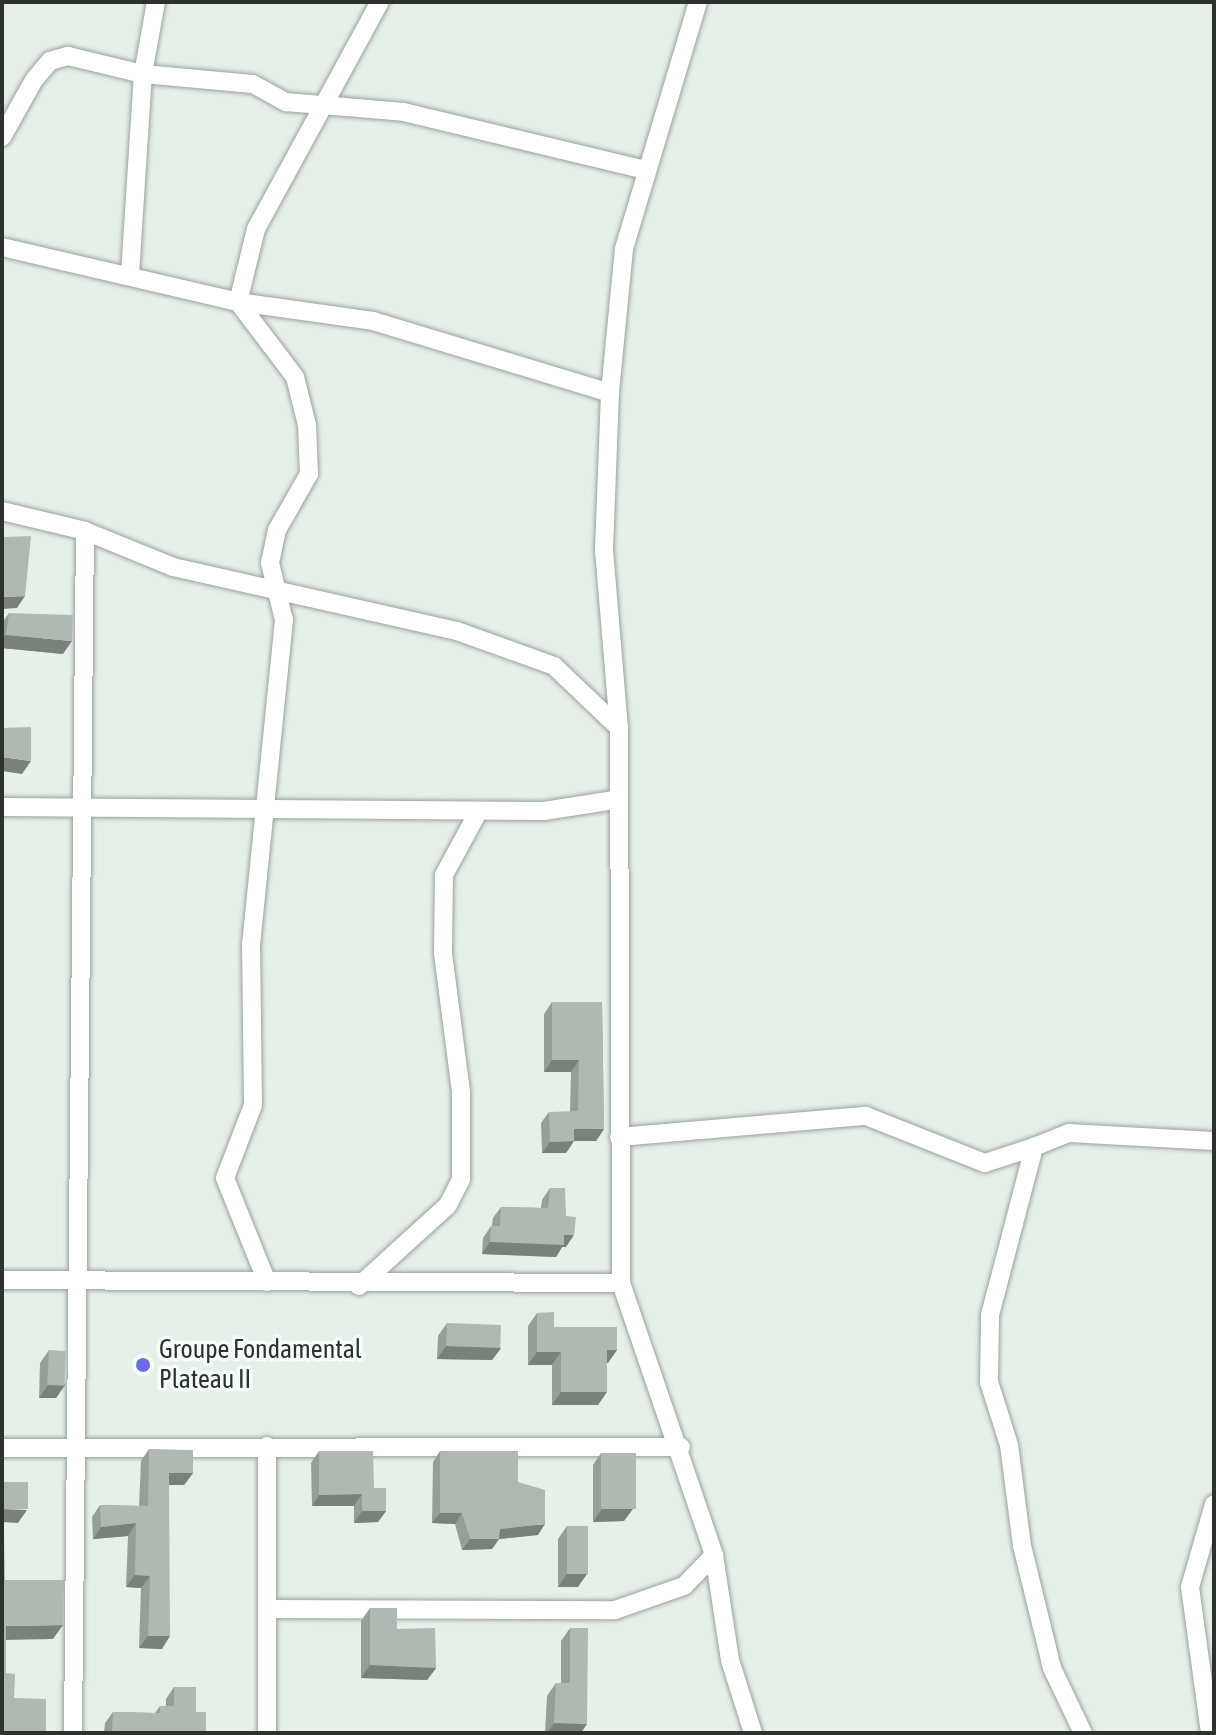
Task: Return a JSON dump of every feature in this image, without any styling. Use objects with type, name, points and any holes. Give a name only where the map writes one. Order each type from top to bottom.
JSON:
[{"type":"street","points":[[130,274],[143,74],[156,2]]},
{"type":"street","points":[[238,302],[256,229],[380,2]]},
{"type":"street","points":[[698,2],[645,170],[624,249],[610,393],[604,550],[619,728],[614,800],[621,1283],[681,1447],[714,1555],[730,1660],[753,1733]]},
{"type":"street","points":[[2,137],[50,61],[68,56],[143,74],[253,84],[286,102],[328,102],[566,145],[645,170]]},
{"type":"street","points":[[2,247],[130,274],[238,302],[373,321],[610,393]]},
{"type":"street","points":[[238,302],[295,377],[307,425],[309,474],[277,530],[270,563],[284,620],[251,945],[253,1105],[225,1178],[267,1282]]},
{"type":"street","points":[[2,511],[85,531],[173,567],[457,631],[554,666],[619,728]]},
{"type":"street","points":[[73,1733],[76,1449],[73,1278],[86,813],[85,531]]},
{"type":"street","points":[[2,807],[86,813],[478,812],[614,800]]},
{"type":"street","points":[[359,1286],[448,1205],[461,1179],[461,1092],[443,953],[444,875],[478,812]]},
{"type":"street","points":[[619,1137],[866,1116],[985,1163],[1069,1133],[1214,1141]]},
{"type":"street","points":[[1034,1147],[985,1348],[1052,1668],[1083,1733]]},
{"type":"street","points":[[2,1280],[73,1278],[359,1286],[621,1283]]},
{"type":"street","points":[[267,1446],[267,1733]]},
{"type":"street","points":[[2,1448],[681,1447]]},
{"type":"street","points":[[1210,1733],[1190,1587],[1214,1504]]},
{"type":"street","points":[[269,1609],[615,1610],[684,1586],[714,1555]]},
{"type":"building","points":[[31,536],[25,596],[2,597],[4,537]]},
{"type":"building","points":[[9,613],[73,615],[72,641],[6,635]]},
{"type":"building","points":[[31,727],[31,761],[2,757],[2,728]]},
{"type":"building","points":[[552,1002],[602,1002],[604,1129],[574,1129],[574,1141],[550,1142],[549,1112],[578,1111],[579,1060],[552,1060]]},
{"type":"building","points":[[550,1188],[565,1188],[566,1216],[576,1217],[574,1235],[564,1235],[564,1245],[490,1242],[491,1226],[500,1226],[501,1207],[548,1208]]},
{"type":"building","points":[[554,1312],[554,1327],[617,1327],[617,1350],[607,1350],[607,1392],[561,1392],[561,1352],[537,1352],[537,1313]]},
{"type":"building","points":[[447,1323],[501,1325],[500,1348],[446,1346]]},
{"type":"building","points":[[49,1350],[66,1351],[64,1386],[47,1385]]},
{"type":"building","points":[[149,1449],[193,1450],[193,1473],[169,1473],[170,1636],[148,1636],[150,1576],[135,1575],[136,1523],[101,1527],[100,1505],[148,1506]]},
{"type":"building","points":[[319,1451],[373,1451],[374,1488],[386,1488],[386,1511],[362,1511],[362,1494],[319,1495]]},
{"type":"building","points":[[440,1451],[518,1451],[518,1482],[545,1490],[545,1524],[500,1529],[499,1539],[470,1539],[462,1513],[440,1513]]},
{"type":"building","points":[[601,1453],[636,1453],[636,1509],[601,1509]]},
{"type":"building","points":[[2,1482],[28,1482],[28,1509],[2,1509]]},
{"type":"building","points":[[567,1526],[588,1526],[588,1574],[567,1574]]},
{"type":"building","points":[[2,1537],[5,1580],[64,1580],[63,1625],[6,1626],[6,1673],[15,1674],[14,1698],[46,1699],[46,1733],[2,1733]]},
{"type":"building","points":[[370,1608],[397,1608],[397,1629],[435,1628],[436,1668],[370,1665]]},
{"type":"building","points":[[570,1628],[588,1628],[587,1724],[554,1723],[556,1683],[570,1683]]},
{"type":"building","points":[[174,1687],[196,1687],[196,1712],[206,1712],[206,1733],[112,1733],[113,1712],[160,1713],[160,1706],[174,1706]]},
{"type":"place","name":"Groupe Fondamental Plateau II","points":[[143,1365]]}]
